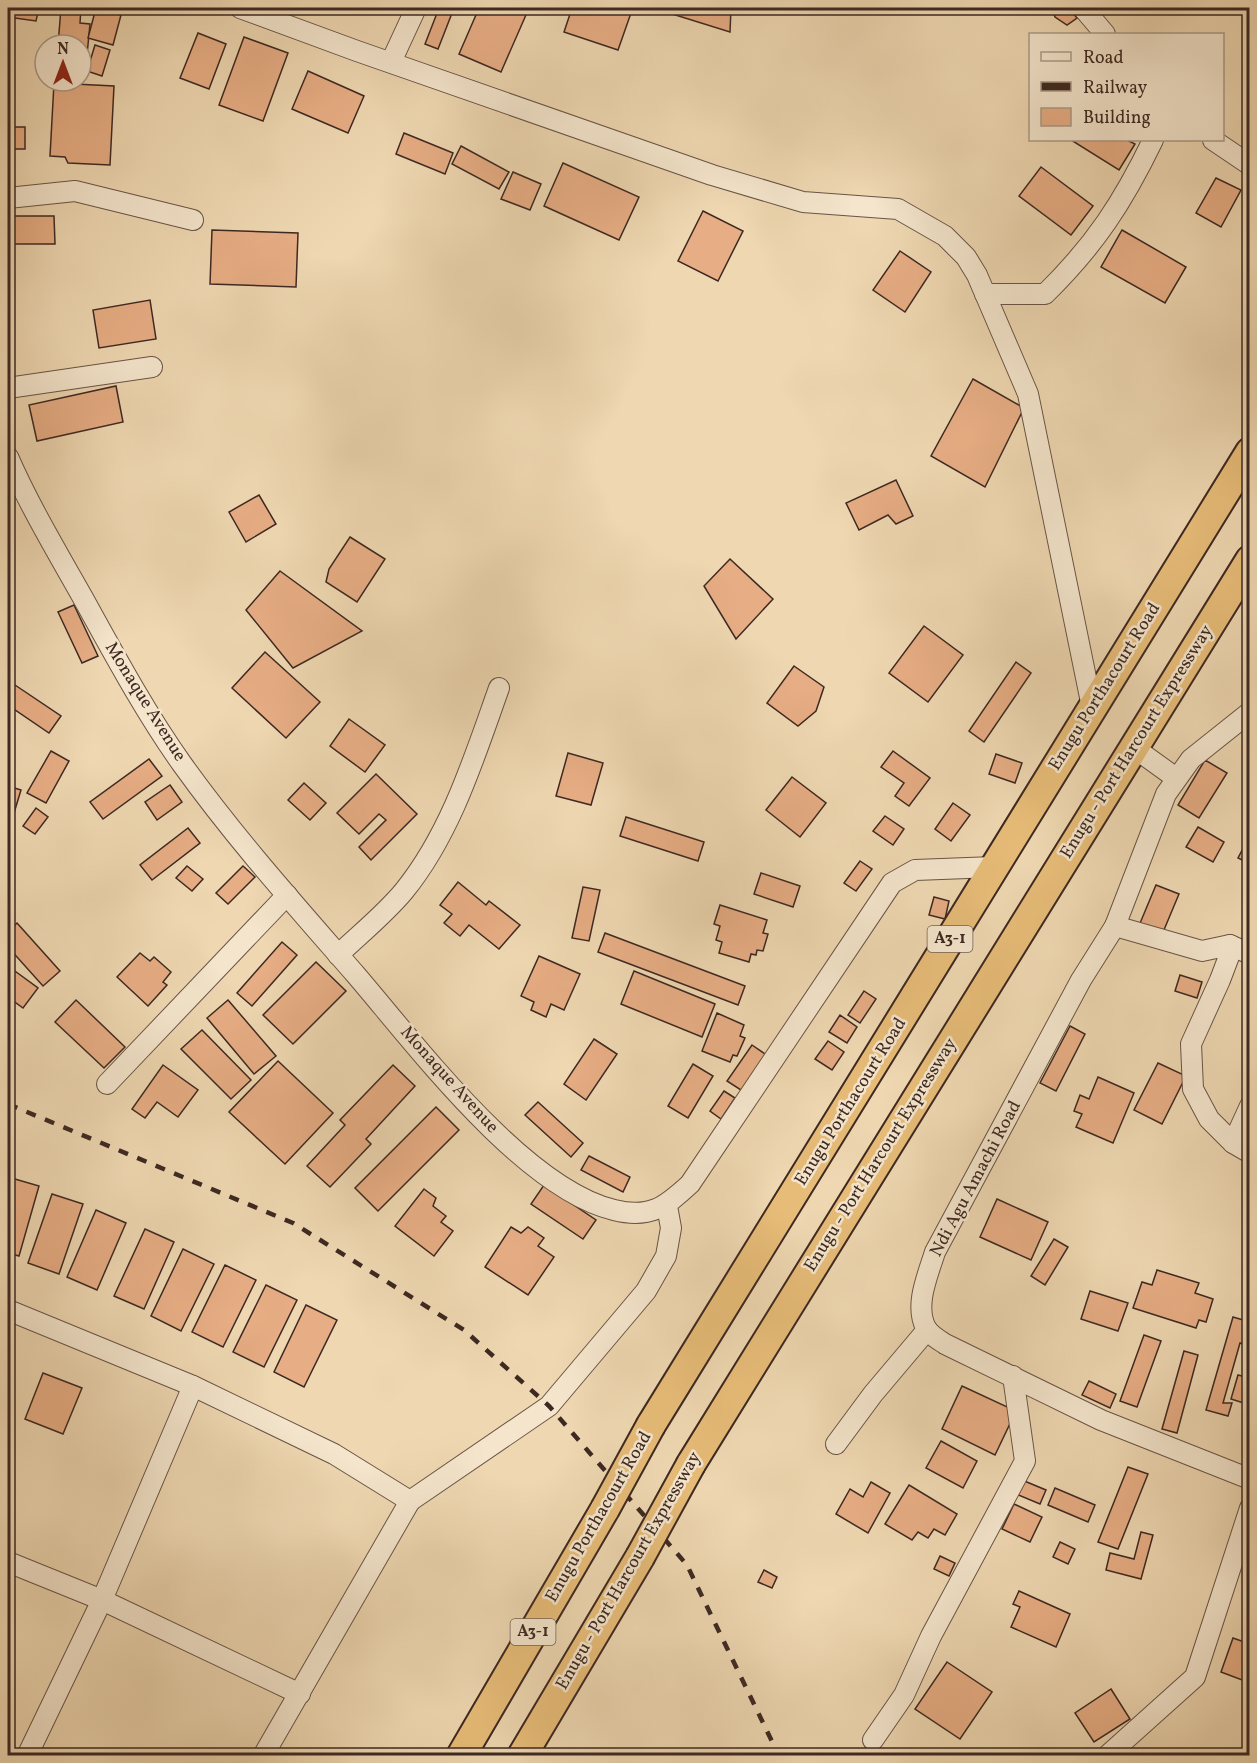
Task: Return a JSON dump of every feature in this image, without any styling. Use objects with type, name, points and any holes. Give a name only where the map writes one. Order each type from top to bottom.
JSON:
[{"type":"highway","name":"Enugu Porthacourt Road","points":[[461,1755],[605,1509],[651,1425],[1250,452]]},
{"type":"highway","name":"Enugu - Port Harcourt Expressway","points":[[522,1755],[640,1557],[691,1464],[1250,560]]},
{"type":"street","points":[[240,8],[712,175],[803,202],[898,209],[945,236],[966,257],[985,294],[1028,394],[1092,707]]},
{"type":"street","points":[[391,62],[416,8]]},
{"type":"street","points":[[1083,8],[1104,33]]},
{"type":"street","points":[[985,294],[1045,294],[1095,241],[1135,177],[1153,141]]},
{"type":"street","points":[[1214,141],[1250,165]]},
{"type":"street","points":[[8,198],[75,191],[193,220]]},
{"type":"street","points":[[8,388],[152,367]]},
{"type":"street","name":"Monaque Avenue","points":[[8,457],[12,476],[124,671],[182,763],[287,895],[468,1104],[512,1148],[555,1181],[598,1205],[617,1211],[649,1212],[667,1206]]},
{"type":"street","points":[[338,955],[396,900],[443,832],[475,755],[499,688]]},
{"type":"street","name":"Ndi Agu Amachi Road","points":[[927,1330],[922,1316],[922,1296],[935,1252],[1081,980],[1115,926],[1166,794],[1191,759],[1250,712]]},
{"type":"street","points":[[1133,747],[1176,778]]},
{"type":"street","points":[[263,1755],[410,1502],[549,1406],[646,1291],[666,1256],[671,1228],[667,1206],[690,1184],[892,883],[915,870],[994,867]]},
{"type":"street","points":[[107,1084],[287,895]]},
{"type":"street","points":[[1115,926],[1202,951],[1230,945],[1250,954]]},
{"type":"street","points":[[1230,945],[1231,951],[1192,1041],[1191,1050],[1196,1098],[1209,1119],[1241,1148]]},
{"type":"street","points":[[1241,1148],[1250,1106]]},
{"type":"street","points":[[8,1310],[193,1386],[334,1454],[410,1502]]},
{"type":"street","points":[[836,1444],[873,1394],[927,1330],[945,1344],[1101,1420],[1250,1479]]},
{"type":"street","points":[[873,1740],[904,1695],[931,1636],[1025,1461],[1013,1376]]},
{"type":"street","points":[[27,1755],[102,1600],[193,1386]]},
{"type":"street","points":[[1107,1755],[1195,1677],[1250,1508]]},
{"type":"street","points":[[8,1562],[102,1600],[300,1694]]},
{"type":"building","points":[[8,8],[39,8],[36,21],[8,17]]},
{"type":"building","points":[[61,8],[81,8],[80,23],[90,24],[89,33],[59,33]]},
{"type":"building","points":[[96,8],[121,15],[113,45],[93,39],[93,33],[89,33]]},
{"type":"building","points":[[104,8],[129,8],[128,13]]},
{"type":"building","points":[[439,8],[454,8],[438,49],[425,44]]},
{"type":"building","points":[[479,8],[529,8],[501,72],[459,54]]},
{"type":"building","points":[[572,8],[614,8],[631,13],[618,50],[564,32]]},
{"type":"building","points":[[653,8],[731,8],[730,32]]},
{"type":"building","points":[[1052,8],[1069,8],[1077,18],[1067,25],[1055,17]]},
{"type":"building","points":[[198,33],[226,44],[209,89],[180,78]]},
{"type":"building","points":[[244,37],[288,53],[263,121],[219,105]]},
{"type":"building","points":[[95,45],[110,50],[102,76],[93,73]]},
{"type":"building","points":[[308,71],[364,96],[348,133],[292,109]]},
{"type":"building","points":[[93,85],[114,86],[110,165],[68,163],[65,157],[50,156],[53,93],[93,93]]},
{"type":"building","points":[[8,127],[25,127],[25,149],[8,149]]},
{"type":"building","points":[[404,133],[453,153],[445,174],[396,154]]},
{"type":"building","points":[[1073,141],[1129,141],[1135,144],[1119,170]]},
{"type":"building","points":[[461,146],[509,172],[499,189],[452,164]]},
{"type":"building","points":[[563,163],[639,197],[619,240],[544,206]]},
{"type":"building","points":[[1041,167],[1093,206],[1071,235],[1019,196]]},
{"type":"building","points":[[513,172],[541,184],[530,210],[501,199]]},
{"type":"building","points":[[1216,178],[1241,190],[1221,227],[1196,213]]},
{"type":"building","points":[[703,211],[743,231],[718,281],[678,261]]},
{"type":"building","points":[[8,216],[54,216],[55,244],[8,244]]},
{"type":"building","points":[[212,230],[298,233],[296,287],[210,284]]},
{"type":"building","points":[[1122,230],[1186,267],[1165,303],[1101,267]]},
{"type":"building","points":[[900,251],[931,272],[905,312],[873,290]]},
{"type":"building","points":[[150,300],[156,339],[99,348],[93,310]]},
{"type":"building","points":[[973,379],[1024,408],[985,487],[931,456]]},
{"type":"building","points":[[116,386],[123,422],[37,441],[29,405]]},
{"type":"building","points":[[896,480],[913,516],[896,524],[888,515],[859,530],[846,503]]},
{"type":"building","points":[[259,495],[276,524],[246,542],[229,512]]},
{"type":"building","points":[[350,537],[385,559],[357,602],[326,582],[329,569]]},
{"type":"building","points":[[730,559],[773,599],[736,639],[704,586]]},
{"type":"building","points":[[280,571],[362,631],[293,668],[246,610]]},
{"type":"building","points":[[74,605],[98,656],[82,663],[58,612]]},
{"type":"building","points":[[924,626],[963,655],[928,702],[889,673]]},
{"type":"building","points":[[265,652],[320,702],[286,738],[232,688]]},
{"type":"building","points":[[1016,662],[1031,673],[984,742],[969,731]]},
{"type":"building","points":[[794,666],[824,687],[816,711],[798,726],[767,703]]},
{"type":"building","points":[[12,683],[61,716],[49,733],[8,705],[8,689]]},
{"type":"building","points":[[349,719],[385,745],[365,772],[330,746]]},
{"type":"building","points":[[51,751],[69,761],[46,803],[27,793]]},
{"type":"building","points":[[893,751],[930,778],[909,806],[895,796],[904,783],[881,767]]},
{"type":"building","points":[[568,753],[603,763],[591,805],[556,796]]},
{"type":"building","points":[[996,754],[1022,763],[1015,783],[989,774]]},
{"type":"building","points":[[149,759],[162,776],[103,819],[90,802]]},
{"type":"building","points":[[1205,760],[1227,773],[1199,818],[1178,805]]},
{"type":"building","points":[[376,774],[417,814],[371,860],[359,847],[386,820],[379,814],[359,834],[337,813]]},
{"type":"building","points":[[792,777],[826,803],[800,837],[766,810]]},
{"type":"building","points":[[304,783],[326,803],[310,820],[288,800]]},
{"type":"building","points":[[170,785],[182,802],[157,820],[145,802]]},
{"type":"building","points":[[8,786],[21,790],[14,813],[8,811]]},
{"type":"building","points":[[953,803],[970,815],[951,841],[935,829]]},
{"type":"building","points":[[36,808],[48,817],[35,834],[23,826]]},
{"type":"building","points":[[885,816],[904,829],[893,845],[873,831]]},
{"type":"building","points":[[626,817],[704,842],[698,861],[620,836]]},
{"type":"building","points":[[1198,827],[1224,842],[1213,862],[1186,847]]},
{"type":"building","points":[[188,828],[200,843],[152,880],[140,865]]},
{"type":"building","points":[[1247,841],[1250,842],[1250,864],[1238,858]]},
{"type":"building","points":[[860,861],[872,869],[856,891],[844,883]]},
{"type":"building","points":[[187,866],[203,879],[192,891],[176,878]]},
{"type":"building","points":[[243,866],[255,877],[228,904],[216,893]]},
{"type":"building","points":[[761,873],[800,886],[793,907],[754,894]]},
{"type":"building","points":[[458,882],[486,905],[489,901],[520,925],[499,949],[469,925],[460,936],[444,923],[452,914],[440,905]]},
{"type":"building","points":[[1156,885],[1179,894],[1161,937],[1138,928]]},
{"type":"building","points":[[583,887],[600,890],[589,941],[572,938]]},
{"type":"building","points":[[934,897],[949,901],[945,919],[929,915]]},
{"type":"building","points":[[720,905],[767,920],[763,933],[768,934],[763,951],[757,950],[756,955],[751,954],[749,962],[719,953],[722,942],[716,940],[720,926],[714,924]]},
{"type":"building","points":[[17,923],[60,971],[43,986],[8,947],[8,932]]},
{"type":"building","points":[[605,933],[745,986],[738,1005],[598,952]]},
{"type":"building","points":[[282,942],[297,955],[252,1006],[237,993]]},
{"type":"building","points":[[140,953],[150,961],[154,957],[171,972],[163,982],[167,985],[148,1006],[117,977]]},
{"type":"building","points":[[539,956],[580,974],[564,1010],[551,1004],[546,1017],[531,1010],[534,1002],[521,996]]},
{"type":"building","points":[[316,962],[346,991],[293,1044],[263,1015]]},
{"type":"building","points":[[8,966],[38,988],[23,1008],[8,997]]},
{"type":"building","points":[[634,971],[715,1004],[702,1037],[621,1004]]},
{"type":"building","points":[[1180,975],[1202,982],[1197,998],[1175,991]]},
{"type":"building","points":[[864,991],[876,999],[860,1023],[848,1015]]},
{"type":"building","points":[[76,1000],[125,1047],[104,1068],[55,1022]]},
{"type":"building","points":[[228,1000],[276,1056],[254,1074],[207,1018]]},
{"type":"building","points":[[717,1013],[744,1025],[740,1036],[745,1038],[737,1056],[733,1055],[730,1062],[702,1051]]},
{"type":"building","points":[[840,1015],[857,1027],[847,1043],[829,1032]]},
{"type":"building","points":[[1070,1026],[1085,1034],[1056,1091],[1040,1083]]},
{"type":"building","points":[[202,1030],[251,1080],[231,1099],[181,1049]]},
{"type":"building","points":[[594,1039],[617,1054],[586,1100],[564,1084]]},
{"type":"building","points":[[828,1041],[844,1052],[832,1070],[815,1059]]},
{"type":"building","points":[[752,1045],[768,1056],[744,1092],[727,1081]]},
{"type":"building","points":[[278,1061],[333,1113],[285,1164],[229,1112]]},
{"type":"building","points":[[1158,1063],[1186,1076],[1162,1124],[1134,1110]]},
{"type":"building","points":[[693,1064],[713,1076],[688,1118],[668,1106]]},
{"type":"building","points":[[163,1065],[198,1090],[178,1117],[157,1102],[145,1118],[132,1109]]},
{"type":"building","points":[[393,1065],[415,1086],[366,1139],[371,1144],[330,1187],[307,1166],[345,1125],[340,1120]]},
{"type":"building","points":[[1098,1077],[1134,1093],[1113,1143],[1076,1127],[1082,1114],[1074,1111],[1080,1095],[1089,1099]]},
{"type":"building","points":[[724,1091],[735,1098],[721,1119],[710,1111]]},
{"type":"building","points":[[538,1102],[583,1143],[571,1157],[525,1115]]},
{"type":"building","points":[[436,1107],[459,1130],[378,1211],[355,1188]]},
{"type":"building","points":[[589,1156],[630,1177],[623,1192],[581,1170]]},
{"type":"building","points":[[8,1177],[39,1186],[19,1256],[8,1253]]},
{"type":"building","points":[[544,1185],[596,1220],[583,1239],[531,1204]]},
{"type":"building","points":[[424,1189],[436,1198],[433,1206],[446,1216],[441,1222],[453,1231],[434,1256],[395,1226]]},
{"type":"building","points":[[52,1194],[83,1204],[59,1274],[28,1263]]},
{"type":"building","points":[[997,1199],[1048,1222],[1031,1260],[980,1237]]},
{"type":"building","points":[[96,1210],[126,1223],[97,1290],[67,1277]]},
{"type":"building","points":[[511,1227],[521,1233],[528,1227],[544,1238],[538,1246],[554,1257],[528,1295],[485,1267]]},
{"type":"building","points":[[145,1229],[174,1242],[144,1309],[114,1296]]},
{"type":"building","points":[[1054,1239],[1068,1247],[1045,1285],[1031,1276]]},
{"type":"building","points":[[183,1249],[214,1264],[181,1331],[151,1316]]},
{"type":"building","points":[[225,1265],[256,1280],[223,1347],[192,1332]]},
{"type":"building","points":[[1157,1270],[1199,1283],[1195,1293],[1213,1299],[1206,1322],[1199,1320],[1196,1328],[1133,1308],[1142,1282],[1152,1285]]},
{"type":"building","points":[[266,1285],[297,1300],[264,1367],[233,1352]]},
{"type":"building","points":[[1090,1291],[1128,1303],[1118,1331],[1081,1319]]},
{"type":"building","points":[[306,1305],[337,1320],[304,1387],[274,1372]]},
{"type":"building","points":[[1233,1317],[1250,1322],[1250,1346],[1240,1343],[1223,1403],[1232,1403],[1228,1416],[1206,1410]]},
{"type":"building","points":[[1144,1335],[1161,1341],[1137,1407],[1120,1401]]},
{"type":"building","points":[[1184,1351],[1198,1355],[1177,1433],[1162,1429]]},
{"type":"building","points":[[43,1373],[82,1388],[63,1434],[25,1419]]},
{"type":"building","points":[[1238,1375],[1250,1378],[1250,1405],[1231,1399]]},
{"type":"building","points":[[1089,1381],[1116,1394],[1110,1408],[1082,1395]]},
{"type":"building","points":[[962,1386],[1016,1411],[995,1455],[942,1429]]},
{"type":"building","points":[[941,1441],[977,1461],[963,1488],[926,1468]]},
{"type":"building","points":[[1128,1467],[1148,1474],[1118,1549],[1098,1542]]},
{"type":"building","points":[[1022,1480],[1046,1490],[1040,1504],[1016,1494]]},
{"type":"building","points":[[871,1482],[890,1493],[868,1533],[836,1514],[850,1489],[863,1497]]},
{"type":"building","points":[[909,1485],[957,1514],[945,1535],[934,1529],[928,1538],[918,1532],[912,1540],[885,1524]]},
{"type":"building","points":[[1055,1488],[1095,1505],[1088,1522],[1048,1505]]},
{"type":"building","points":[[1014,1504],[1042,1517],[1030,1542],[1002,1529]]},
{"type":"building","points":[[1141,1532],[1153,1535],[1141,1579],[1106,1570],[1110,1553],[1134,1559]]},
{"type":"building","points":[[1060,1542],[1075,1549],[1068,1564],[1053,1557]]},
{"type":"building","points":[[940,1556],[955,1563],[949,1576],[934,1569]]},
{"type":"building","points":[[764,1570],[777,1577],[772,1588],[758,1582]]},
{"type":"building","points":[[1019,1591],[1070,1614],[1056,1647],[1011,1627],[1020,1607],[1013,1604]]},
{"type":"building","points":[[1233,1638],[1250,1644],[1250,1683],[1221,1672]]},
{"type":"building","points":[[947,1662],[992,1692],[960,1739],[915,1709]]},
{"type":"building","points":[[1111,1689],[1130,1719],[1094,1742],[1075,1713]]},
{"type":"railway","points":[[8,1104],[293,1223],[464,1330],[549,1406],[687,1565],[779,1756]]}]
